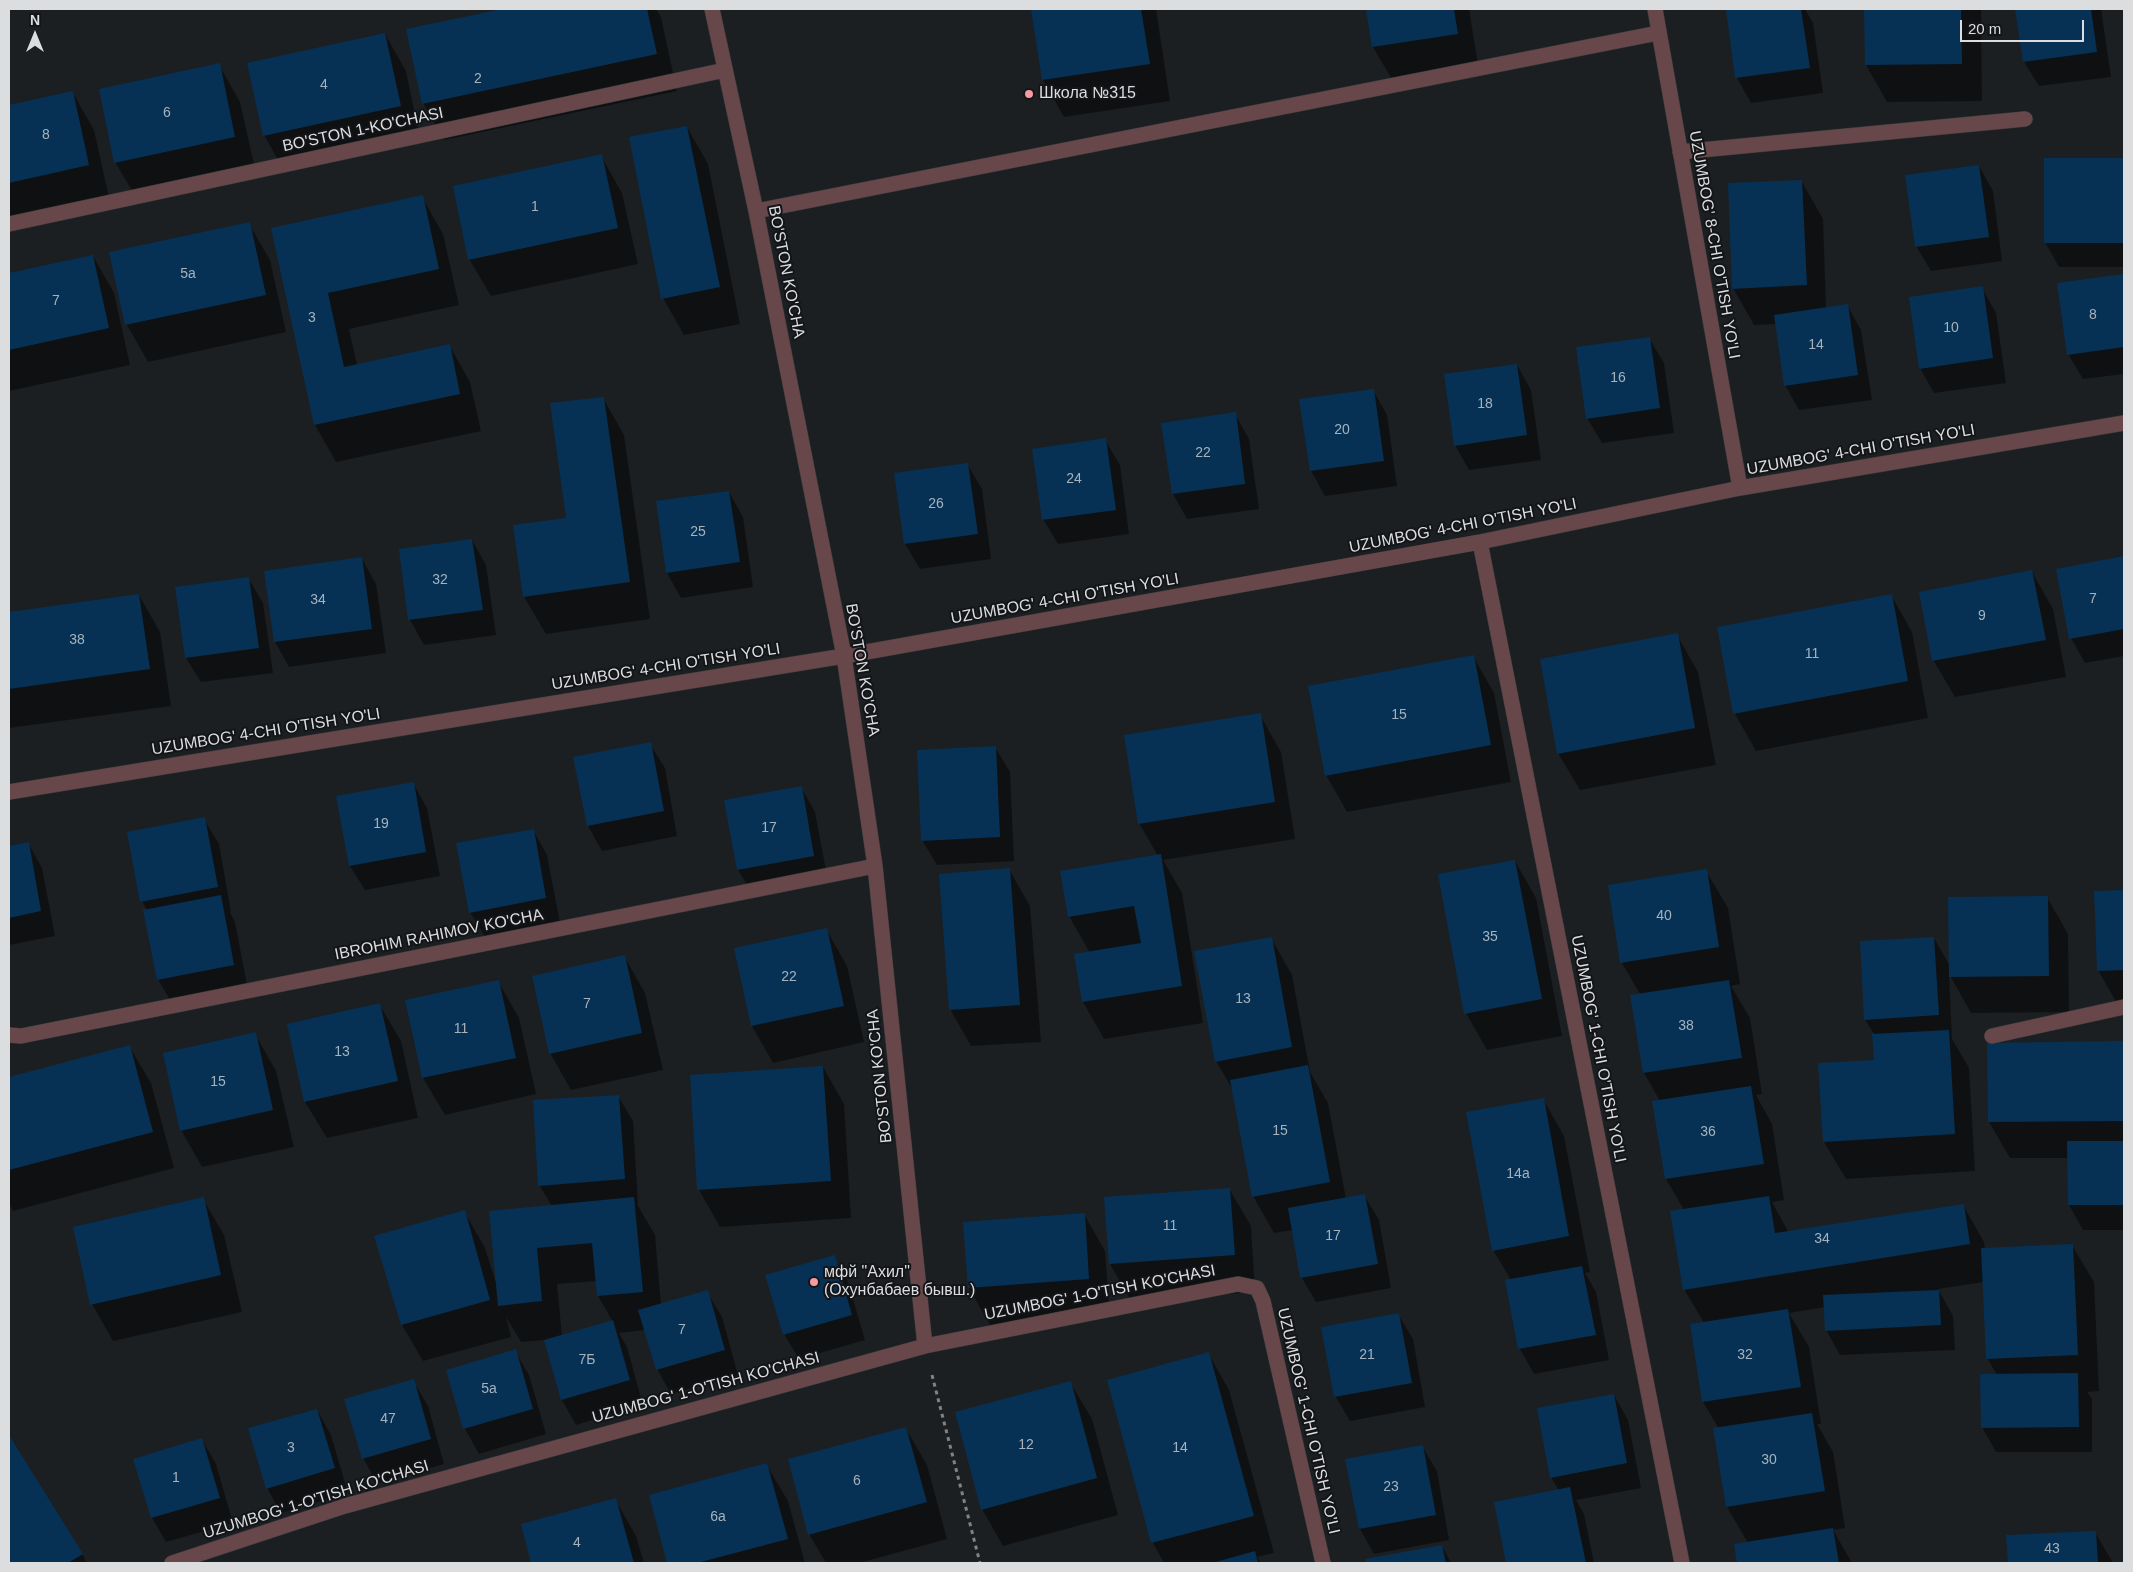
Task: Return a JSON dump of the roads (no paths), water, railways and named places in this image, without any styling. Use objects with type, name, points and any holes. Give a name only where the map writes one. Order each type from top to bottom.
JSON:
[{"type":"street","name":"BO'STON KO'CHA","points":[[712,9],[756,211],[844,656],[875,866],[925,1346]]},
{"type":"street","name":"UZUMBOG' 8-CHI O'TISH YO'LI","points":[[1655,9],[1740,488]]},
{"type":"street","points":[[756,211],[1658,33]]},
{"type":"street","name":"BO'STON 1-KO'CHASI","points":[[9,224],[725,70]]},
{"type":"street","points":[[1680,152],[2024,119]]},
{"type":"street","name":"UZUMBOG' 4-CHI O'TISH YO'LI","points":[[9,792],[844,656],[1480,542],[1740,488],[2124,422]]},
{"type":"street","name":"UZUMBOG' 1-CHI O'TISH YO'LI","points":[[1480,542],[1682,1563]]},
{"type":"street","name":"IBROHIM RAHIMOV KO'CHA","points":[[9,1034],[21,1036],[875,866]]},
{"type":"street","points":[[1992,1036],[2124,1007]]},
{"type":"street","name":"UZUMBOG' 1-O'TISH KO'CHASI","points":[[172,1563],[345,1506],[925,1346],[1238,1284],[1257,1288]]},
{"type":"street","name":"UZUMBOG' 1-CHI O'TISH YO'LI","points":[[1257,1288],[1263,1301],[1323,1563]]},
{"type":"place","name":"Школа №315","points":[[1029,94]]},
{"type":"place","name":"мфй \"Ахил\" (Охунбабаев бывш.)","points":[[814,1282]]}]
